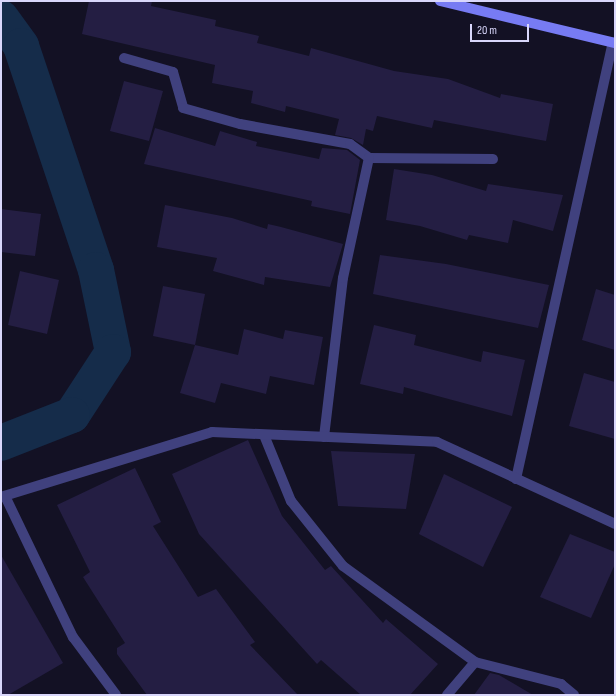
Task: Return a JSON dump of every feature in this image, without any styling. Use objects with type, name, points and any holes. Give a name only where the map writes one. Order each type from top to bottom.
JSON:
[{"type":"main road","points":[[440,1],[614,43]]},
{"type":"street","points":[[516,479],[614,43]]},
{"type":"street","points":[[124,58],[173,72],[183,108],[240,124],[350,144],[369,158],[493,159]]},
{"type":"street","points":[[324,437],[343,278],[369,158]]},
{"type":"street","points":[[116,695],[73,637],[3,497],[212,432],[436,442],[615,524]]},
{"type":"street","points":[[264,435],[291,501],[343,566],[475,662],[561,684],[574,695]]},
{"type":"street","points":[[447,695],[475,662]]},
{"type":"building","points":[[89,1],[152,1],[151,6],[216,20],[215,26],[259,36],[257,43],[309,56],[311,48],[394,71],[448,79],[500,98],[501,94],[553,104],[546,141],[434,120],[432,128],[377,116],[373,131],[366,129],[363,145],[351,138],[335,135],[339,119],[286,106],[285,112],[251,103],[253,91],[212,83],[215,65],[82,34]]},
{"type":"building","points":[[124,81],[163,91],[149,141],[110,131]]},
{"type":"building","points":[[155,128],[215,146],[220,131],[257,142],[256,146],[319,159],[322,148],[347,150],[360,160],[350,214],[311,206],[312,201],[144,164]]},
{"type":"building","points":[[394,169],[432,175],[486,191],[488,184],[563,195],[553,231],[513,220],[508,243],[469,235],[467,240],[420,226],[386,220]]},
{"type":"building","points":[[165,205],[232,218],[267,229],[268,224],[343,244],[330,287],[265,277],[264,285],[213,271],[217,258],[157,247]]},
{"type":"building","points":[[1,209],[41,214],[35,256],[1,252]]},
{"type":"building","points":[[380,255],[446,264],[549,285],[538,328],[373,294]]},
{"type":"building","points":[[20,271],[59,280],[47,334],[8,325]]},
{"type":"building","points":[[163,286],[205,294],[195,345],[153,336]]},
{"type":"building","points":[[596,289],[615,295],[615,350],[582,340]]},
{"type":"building","points":[[374,325],[416,335],[414,345],[481,362],[483,351],[525,360],[512,416],[404,387],[403,394],[360,384]]},
{"type":"building","points":[[244,329],[283,339],[285,330],[323,337],[314,385],[270,376],[266,394],[221,383],[215,403],[180,393],[195,345],[238,355]]},
{"type":"building","points":[[584,373],[615,382],[615,439],[569,426]]},
{"type":"building","points":[[248,440],[282,516],[325,570],[331,566],[383,623],[386,619],[438,664],[410,695],[361,695],[321,660],[317,664],[199,534],[172,474]]},
{"type":"building","points":[[331,451],[415,454],[406,509],[338,506]]},
{"type":"building","points":[[135,468],[161,522],[153,526],[198,597],[216,589],[255,642],[250,645],[298,695],[147,695],[117,654],[117,648],[125,643],[83,577],[90,572],[57,505]]},
{"type":"building","points":[[444,474],[512,507],[483,567],[419,534]]},
{"type":"building","points":[[570,534],[615,552],[615,564],[591,618],[540,597]]},
{"type":"building","points":[[1,555],[63,663],[8,695],[1,695]]},
{"type":"building","points":[[490,673],[499,675],[533,695],[474,695]]},
{"type":"waterway","points":[[1,18],[21,46],[96,270],[113,352],[72,415],[1,443]]}]
